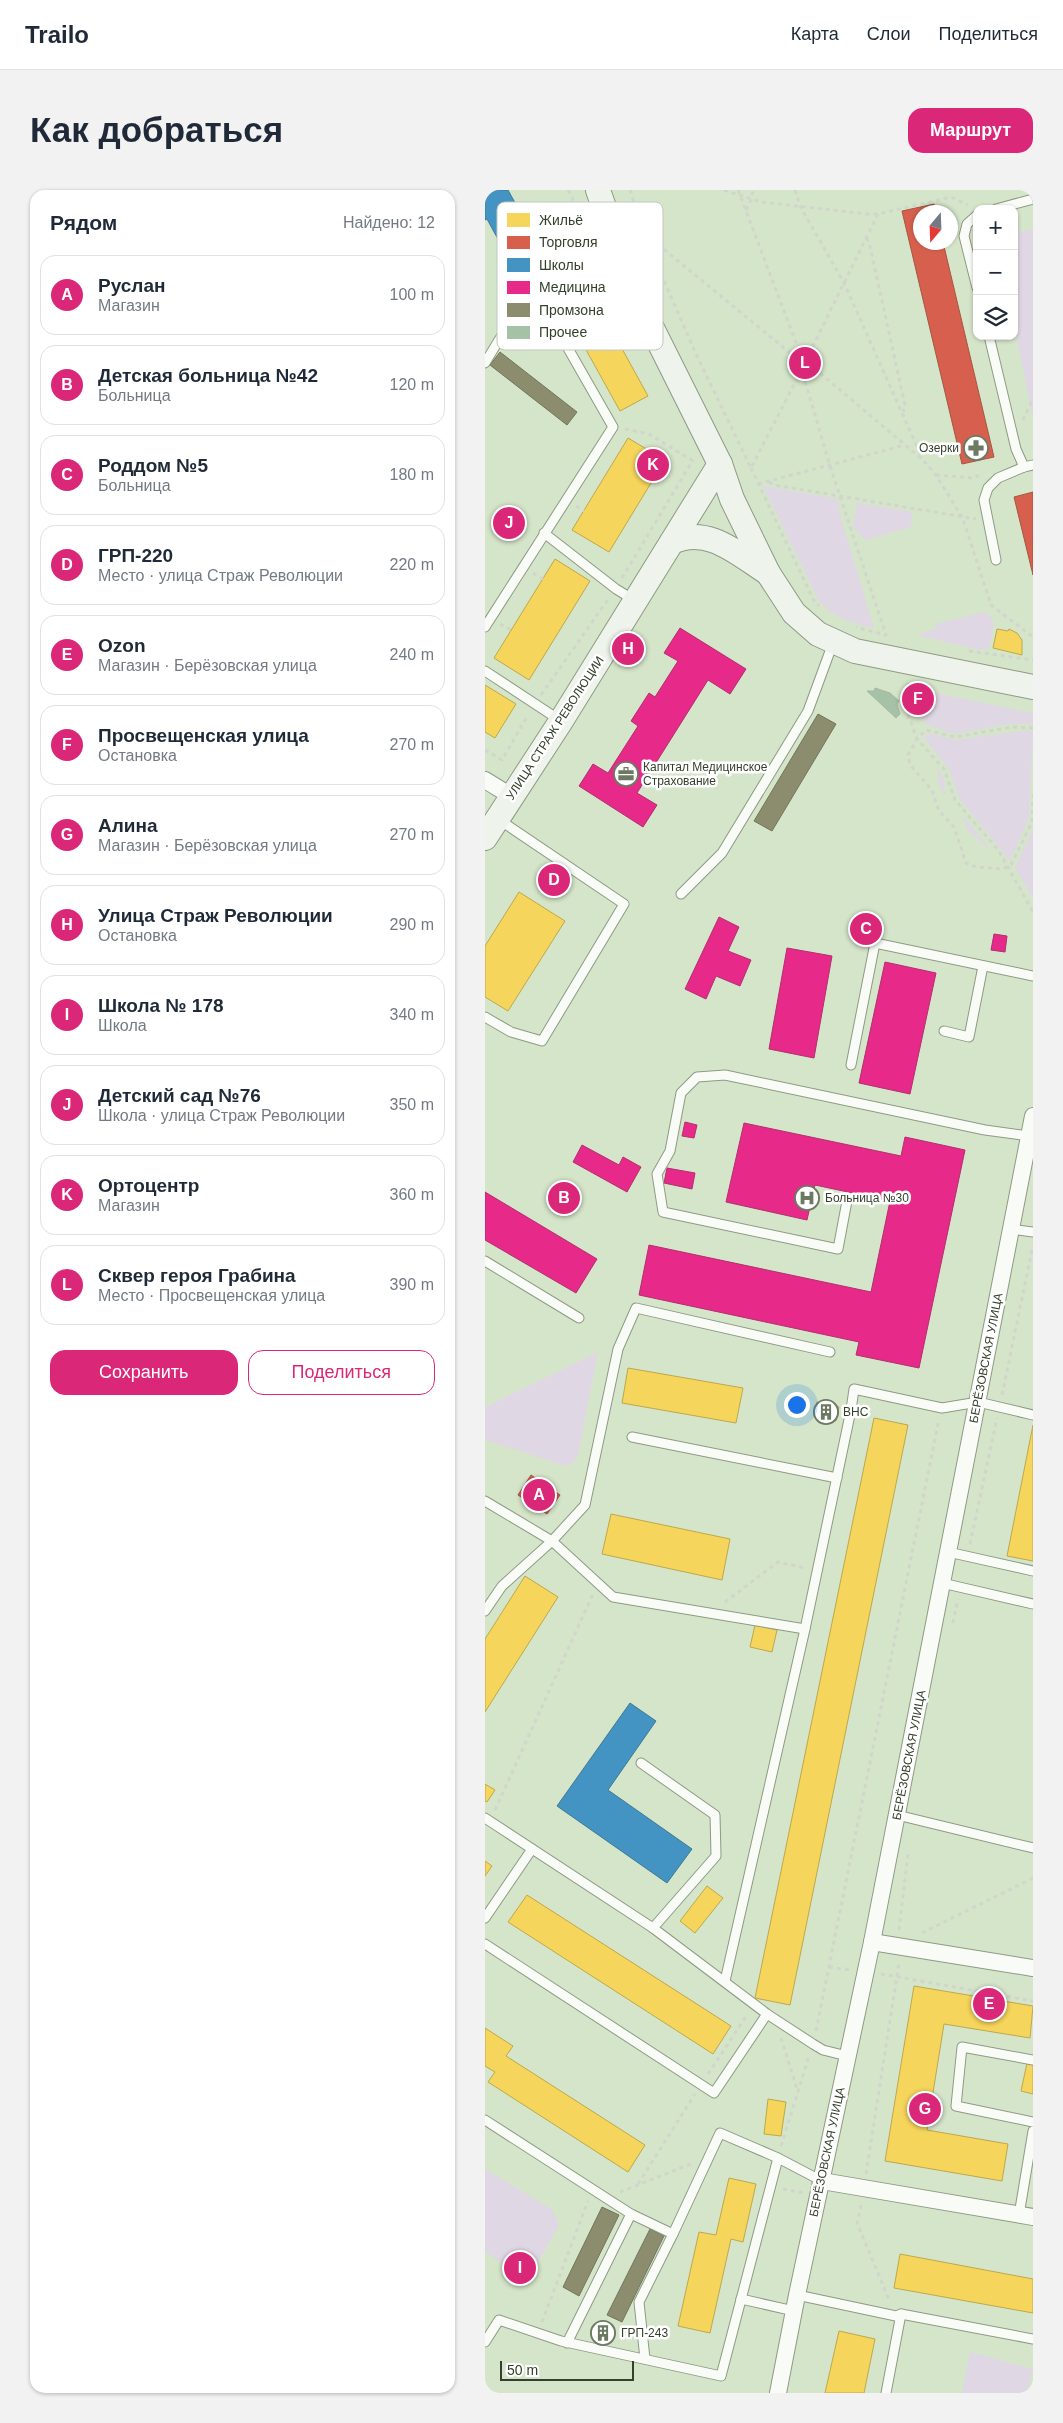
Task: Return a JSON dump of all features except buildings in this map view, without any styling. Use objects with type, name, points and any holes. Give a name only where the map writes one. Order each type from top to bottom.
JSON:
[{"type":"main road","points":[[663,350],[720,464],[733,499],[768,573],[795,613],[819,634],[833,642],[881,657],[1033,687]]},
{"type":"main road","name":"УЛИЦА СТРАЖ РЕВОЛЮЦИИ","points":[[491,828],[561,721],[720,464]]},
{"type":"main road","points":[[673,542],[691,536],[710,539],[722,544],[768,573]]},
{"type":"street","points":[[485,780],[511,796]]},
{"type":"street","name":"БЕРЁЗОВСКАЯ УЛИЦА","points":[[778,2393],[847,2056],[873,1942],[1032,1123]]},
{"type":"street","points":[[873,1942],[1033,1968]]},
{"type":"street","points":[[822,2181],[1026,2216]]},
{"type":"lane","points":[[1011,205],[1033,199]]},
{"type":"lane","points":[[973,213],[967,224],[964,236],[973,272]]},
{"type":"lane","points":[[990,340],[1016,449],[1029,466],[998,478],[988,488],[984,500],[996,560]]},
{"type":"lane","points":[[485,363],[497,343]]},
{"type":"lane","points":[[485,628],[613,427],[569,350]]},
{"type":"lane","points":[[544,534],[616,589],[636,601]]},
{"type":"lane","points":[[681,894],[722,853],[807,711],[833,642]]},
{"type":"lane","points":[[485,671],[561,721]]},
{"type":"lane","points":[[485,1017],[511,1032],[542,1041],[624,904],[491,828]]},
{"type":"lane","points":[[851,1065],[875,943],[1033,976]]},
{"type":"lane","points":[[944,1031],[969,1037],[983,966]]},
{"type":"lane","points":[[847,1201],[838,1249],[663,1212],[657,1174],[670,1150],[681,1094],[697,1077],[725,1075],[985,1130],[1032,1123]]},
{"type":"lane","points":[[1011,1229],[1033,1232]]},
{"type":"lane","points":[[485,1261],[579,1318]]},
{"type":"lane","points":[[485,1611],[502,1586],[552,1542],[585,1505],[618,1350],[636,1308],[830,1352]]},
{"type":"lane","points":[[725,1981],[805,1629],[851,1410],[853,1389],[941,1408],[978,1402],[1033,1415]]},
{"type":"lane","points":[[632,1437],[837,1478]]},
{"type":"lane","points":[[486,1503],[552,1542],[613,1597],[805,1629]]},
{"type":"lane","points":[[948,1552],[1033,1571]]},
{"type":"lane","points":[[942,1583],[1033,1604]]},
{"type":"lane","points":[[641,1763],[715,1814],[716,1856],[653,1928]]},
{"type":"lane","points":[[897,1815],[1033,1848]]},
{"type":"lane","points":[[488,1820],[653,1928],[771,2016],[813,2044],[823,2050],[847,2056]]},
{"type":"lane","points":[[485,1918],[532,1849]]},
{"type":"lane","points":[[485,1944],[714,2093],[771,2016]]},
{"type":"lane","points":[[1033,2060],[962,2047],[956,2106],[1033,2122]]},
{"type":"lane","points":[[485,2120],[631,2214],[673,2234]]},
{"type":"lane","points":[[1026,2216],[1033,2131]]},
{"type":"lane","points":[[645,2359],[639,2302],[720,2133],[777,2158],[822,2181]]},
{"type":"lane","points":[[485,2342],[499,2320],[567,2343],[721,2376],[777,2158]]},
{"type":"lane","points":[[567,2343],[631,2214]]},
{"type":"lane","points":[[741,2299],[795,2303],[896,2316],[901,2314],[1033,2339]]},
{"type":"lane","points":[[886,2393],[901,2314]]},
{"type":"path","points":[[567,190],[575,202]]},
{"type":"path","points":[[630,190],[634,202]]},
{"type":"path","points":[[724,190],[751,200],[878,214],[951,197],[973,210]]},
{"type":"path","points":[[738,190],[800,353]]},
{"type":"path","points":[[745,211],[751,200],[753,190]]},
{"type":"path","points":[[795,190],[800,206],[844,283],[923,460]]},
{"type":"path","points":[[809,354],[878,214]]},
{"type":"path","points":[[866,238],[869,242],[905,405],[903,412]]},
{"type":"path","points":[[663,249],[795,357]]},
{"type":"path","points":[[663,278],[696,354],[813,599],[823,611]]},
{"type":"path","points":[[800,353],[809,354],[814,360],[814,368],[807,373],[801,373],[794,368],[795,357],[800,353]]},
{"type":"path","points":[[814,368],[906,445],[936,475],[963,518],[991,605],[1033,637]]},
{"type":"path","points":[[751,468],[801,373]]},
{"type":"path","points":[[801,373],[886,635]]},
{"type":"path","points":[[613,427],[649,434],[694,461]]},
{"type":"path","points":[[758,484],[906,445]]},
{"type":"path","points":[[690,452],[694,461]]},
{"type":"path","points":[[485,750],[501,760],[535,704],[616,589],[694,461]]},
{"type":"path","points":[[936,475],[973,478],[989,470]]},
{"type":"path","points":[[769,482],[773,485],[974,520],[987,517]]},
{"type":"path","points":[[849,626],[895,636]]},
{"type":"path","points":[[968,651],[1033,660]]},
{"type":"path","points":[[907,683],[904,703],[911,717],[917,739],[944,769],[955,800],[999,851],[1033,912]]},
{"type":"path","points":[[1033,728],[1012,727],[955,737],[929,729],[922,732],[910,749],[908,761],[930,786],[937,808],[951,823],[966,863],[976,867],[1002,869],[1008,867],[1015,860],[1032,822],[1033,795]]},
{"type":"path","points":[[777,2158],[813,2044],[941,1408]]},
{"type":"path","points":[[710,1613],[778,1562],[817,1571]]},
{"type":"path","points":[[488,1820],[598,1583]]},
{"type":"path","points":[[920,1934],[1033,1878]]},
{"type":"path","points":[[829,1967],[1033,2001]]},
{"type":"path","points":[[771,2016],[798,2092]]},
{"type":"path","points":[[607,2198],[707,2157]]},
{"type":"path","points":[[538,2334],[593,2189]]},
{"type":"shaded area","points":[[1033,229],[1033,418],[1017,340],[1018,232]]},
{"type":"shaded area","points":[[763,486],[838,499],[841,518],[874,628],[837,616],[819,601]]},
{"type":"shaded area","points":[[857,503],[912,512],[911,527],[865,540],[853,527]]},
{"type":"shaded area","points":[[983,612],[992,618],[993,622],[993,632],[989,648],[981,650],[920,636],[922,633],[935,629],[936,624]]},
{"type":"shaded area","points":[[926,691],[1033,713],[1033,724],[1007,724],[951,733],[926,724],[915,707]]},
{"type":"shaded area","points":[[1026,730],[1033,732],[1029,818],[1010,861],[959,798],[949,769],[924,738],[928,733],[955,740]]},
{"type":"shaded area","points":[[937,768],[943,777],[946,796],[940,787]]},
{"type":"shaded area","points":[[963,816],[993,852],[967,830]]},
{"type":"shaded area","points":[[1033,829],[1033,898],[1015,868]]},
{"type":"shaded area","points":[[598,1352],[578,1454],[571,1465],[563,1465],[485,1440],[485,1407]]},
{"type":"shaded area","points":[[485,2169],[553,2210],[559,2225],[535,2267],[527,2269],[514,2268],[485,2252]]},
{"type":"shaded area","points":[[970,2352],[1033,2369],[1027,2393],[962,2393]]},
{"type":"place","name":"Сквер героя Грабина","points":[[805,363]]},
{"type":"place","name":"Озерки","points":[[976,448]]},
{"type":"place","name":"Ортоцентр","points":[[653,465]]},
{"type":"place","name":"Детский сад №76","points":[[509,523]]},
{"type":"place","name":"Улица Страж Революции","points":[[628,649]]},
{"type":"place","name":"Просвещенская улица","points":[[918,699]]},
{"type":"place","name":"Капитал Медицинское Страхование","points":[[626,774]]},
{"type":"place","name":"ГРП-220","points":[[554,880]]},
{"type":"place","name":"Роддом №5","points":[[866,929]]},
{"type":"place","name":"Детская больница №42","points":[[564,1198]]},
{"type":"place","name":"Больница №30","points":[[807,1198]]},
{"type":"place","name":"ВНС","points":[[826,1412]]},
{"type":"place","name":"Руслан","points":[[539,1495]]},
{"type":"place","name":"Ozon","points":[[989,2004]]},
{"type":"place","name":"Алина","points":[[925,2109]]},
{"type":"place","name":"Школа № 178","points":[[520,2268]]},
{"type":"place","name":"ГРП-243","points":[[603,2333]]}]
